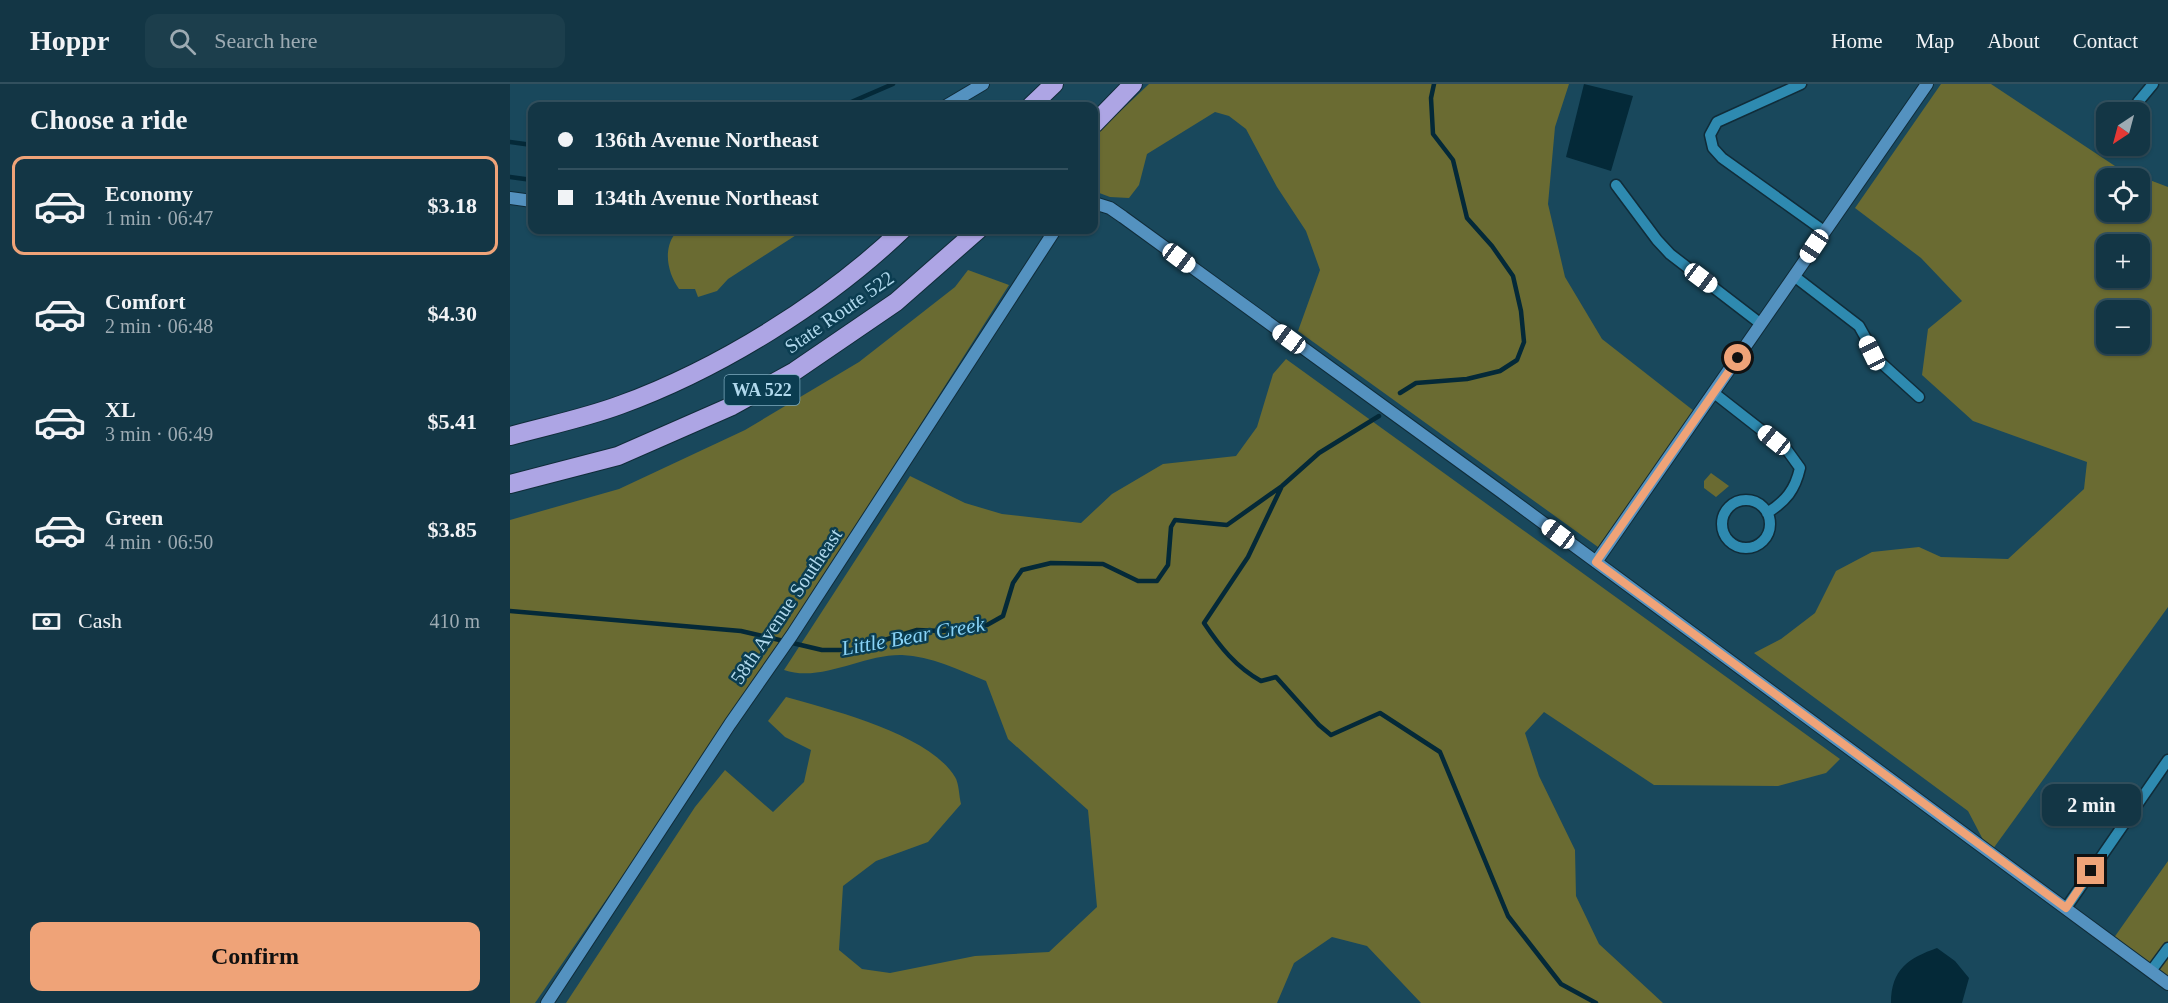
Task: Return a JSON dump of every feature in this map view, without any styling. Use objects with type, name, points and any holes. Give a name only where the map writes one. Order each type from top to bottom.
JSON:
[{"type":"highway","points":[[1035,102],[1054,84]]},
{"type":"highway","points":[[1098,120],[1133,84]]},
{"type":"highway","name":"WA 522","points":[[510,436],[620,405],[681,378],[764,334],[834,287],[897,234]]},
{"type":"highway","name":"State Route 522","points":[[510,484],[618,456],[753,394],[795,371],[896,302],[973,234]]},
{"type":"street","points":[[953,102],[983,84]]},
{"type":"street","points":[[1801,84],[1717,122],[1710,135],[1713,148],[1722,158],[1824,231]]},
{"type":"street","points":[[1596,562],[1927,84]]},
{"type":"street","points":[[2138,102],[2153,84]]},
{"type":"street","points":[[1616,185],[1670,254],[1761,324]]},
{"type":"street","points":[[510,198],[528,200]]},
{"type":"street","points":[[1098,204],[1110,208],[1123,217],[2168,984]]},
{"type":"street","name":"58th Avenue Southeast","points":[[547,1003],[730,724],[782,652],[1052,234]]},
{"type":"street","points":[[1794,276],[1859,326],[1878,360],[1919,397]]},
{"type":"street","points":[[1714,393],[1787,450],[1800,468],[1792,491],[1784,502],[1767,513]]},
{"type":"street","points":[[1749,500],[1757,502],[1767,513],[1769,529],[1761,542],[1754,546],[1739,547],[1726,538],[1723,532],[1723,515],[1733,503],[1749,500]]},
{"type":"street","points":[[2066,908],[2168,760]]},
{"type":"street","points":[[2151,971],[2168,948]]},
{"type":"shaded area","points":[[1149,84],[1569,84],[1555,127],[1548,204],[1565,277],[1602,339],[1694,411],[1598,547],[1298,331],[1320,270],[1306,231],[1277,187],[1246,129],[1229,116],[1215,112],[1147,154],[1139,185],[1129,198],[1110,197],[1098,192],[1098,132]]},
{"type":"shaded area","points":[[1941,84],[1991,84],[2096,153],[2096,156],[2100,156],[2118,168],[2096,168],[2096,222],[2150,222],[2150,180],[2168,187],[2168,607],[1990,853],[1968,811],[1754,653],[1781,639],[1815,613],[1836,571],[1872,552],[1919,547],[1941,557],[2008,559],[2084,489],[2087,462],[1973,421],[1922,375],[1928,329],[1962,301],[1921,258],[1855,208]]},
{"type":"shaded area","points":[[798,234],[728,279],[717,291],[698,297],[695,289],[679,289],[675,283],[668,262],[669,248],[674,235]]},
{"type":"shaded area","points":[[968,270],[1009,285],[765,669],[535,1003],[510,1003],[510,520],[619,489],[745,430],[859,362],[955,287]]},
{"type":"shaded area","points":[[1286,359],[1840,759],[1826,773],[1778,786],[1654,785],[1544,712],[1525,733],[1539,776],[1575,850],[1576,896],[1599,944],[1663,1003],[1421,1003],[1367,946],[1332,937],[1294,963],[1277,1003],[566,1003],[695,807],[725,770],[773,812],[804,782],[811,750],[785,737],[768,721],[786,697],[853,717],[902,736],[924,748],[942,762],[955,777],[958,786],[961,804],[928,842],[876,861],[843,886],[839,950],[862,969],[890,973],[975,956],[1049,952],[1097,907],[1088,810],[1008,739],[986,681],[934,661],[902,655],[872,659],[813,673],[784,670],[910,476],[965,503],[1002,514],[1081,523],[1112,494],[1163,464],[1236,456],[1257,427],[1273,374]]},
{"type":"shaded area","points":[[1711,473],[1729,486],[1716,497],[1704,488],[1704,481]]},
{"type":"shaded area","points":[[2168,861],[2168,983],[2111,942]]},
{"type":"water","points":[[1584,84],[1633,96],[1611,171],[1566,157]]},
{"type":"water","points":[[1937,948],[1955,961],[1969,978],[1962,1003],[1891,1003],[1894,981],[1903,966],[1918,956]]},
{"type":"waterway","points":[[851,102],[893,84]]},
{"type":"waterway","name":"Little Bear Creek","points":[[1400,393],[1416,383],[1467,379],[1500,371],[1517,360],[1524,342],[1521,311],[1513,276],[1492,246],[1467,218],[1453,160],[1433,134],[1431,98],[1434,84]]},
{"type":"waterway","points":[[510,142],[528,144]]},
{"type":"waterway","points":[[510,177],[528,179]]},
{"type":"waterway","name":"Little Bear Creek","points":[[510,611],[741,631],[822,650],[852,650],[917,630],[942,631],[987,625],[1003,616],[1013,583],[1022,570],[1051,563],[1103,564],[1138,581],[1157,581],[1168,565],[1171,527],[1175,520],[1227,525],[1282,486],[1319,453],[1379,416]]},
{"type":"waterway","points":[[1281,488],[1248,557],[1204,623],[1236,663],[1261,681],[1276,677],[1319,725],[1331,735],[1380,713],[1440,752],[1508,916],[1561,984],[1596,1003]]},
{"type":"route","points":[[1738,358],[1596,562],[2066,908],[2091,871]]}]
